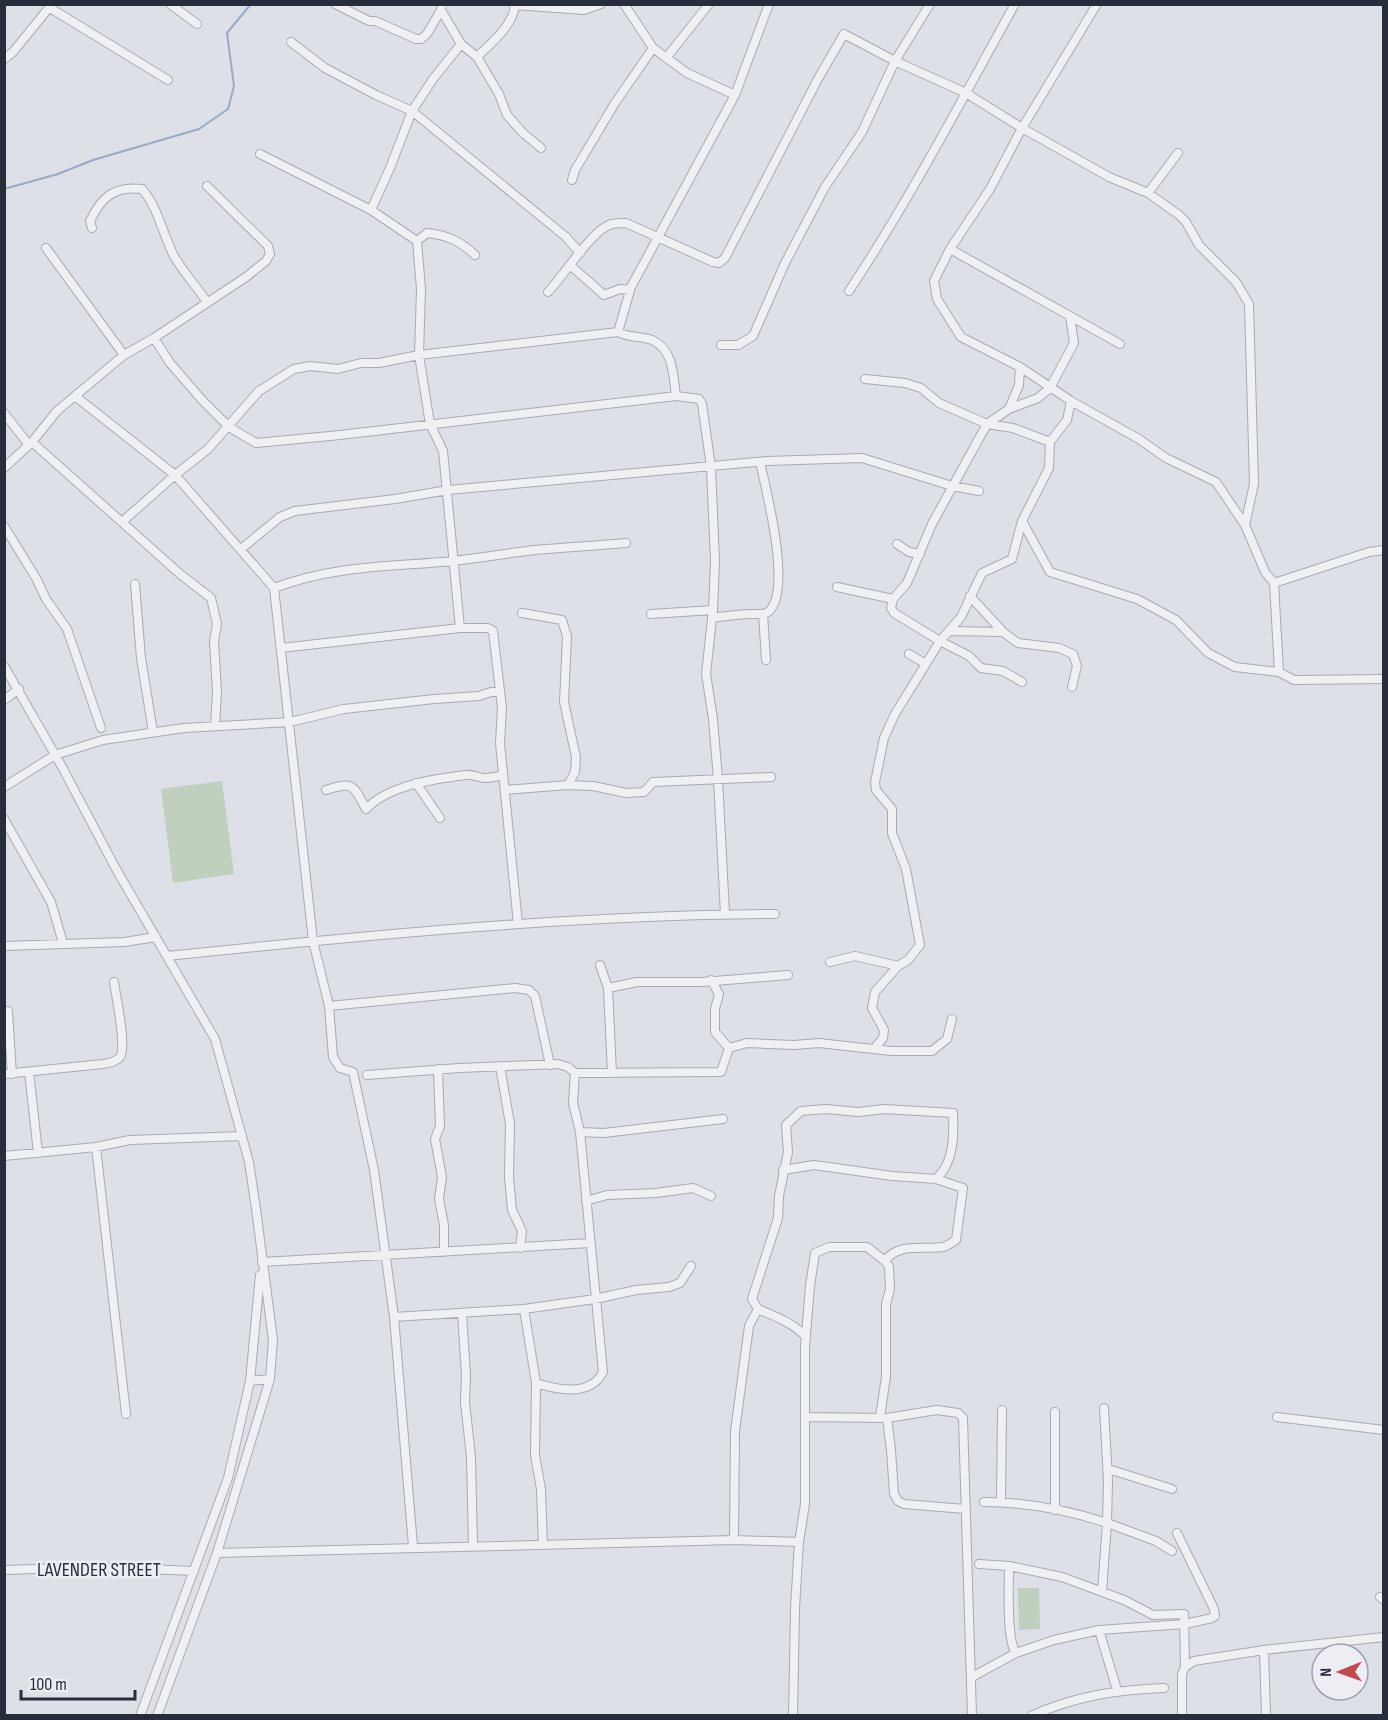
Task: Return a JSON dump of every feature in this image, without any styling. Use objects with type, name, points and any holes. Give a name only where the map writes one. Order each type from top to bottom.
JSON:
[{"type":"street","points":[[170,4],[196,24]]},
{"type":"street","points":[[335,4],[369,21],[375,21],[416,39],[421,39],[427,34],[441,7]]},
{"type":"street","points":[[477,57],[514,15],[514,5],[584,10],[601,4]]},
{"type":"street","points":[[624,4],[653,48],[687,73],[735,95]]},
{"type":"street","points":[[666,58],[709,4]]},
{"type":"street","points":[[618,333],[630,290],[641,267],[735,95],[769,4]]},
{"type":"street","points":[[721,345],[738,345],[753,336],[785,263],[825,187],[862,132],[895,61],[930,4]]},
{"type":"street","points":[[849,291],[884,237],[1015,4]]},
{"type":"street","points":[[1097,4],[1022,128],[990,189],[950,249],[933,281],[937,298],[962,337],[1020,367],[1050,388],[1139,439],[1166,458],[1216,482],[1245,525],[1265,572],[1274,583],[1279,672]]},
{"type":"street","points":[[4,59],[14,52],[51,6],[168,80]]},
{"type":"street","points":[[441,7],[461,44],[477,57],[499,94],[507,115],[541,148]]},
{"type":"street","points":[[548,292],[600,231],[610,224],[626,223],[713,262],[719,262],[725,258],[819,77],[844,34],[895,61],[966,93],[1022,128],[1109,177],[1148,193],[1186,222],[1199,245],[1236,282],[1249,304],[1254,484],[1245,525]]},
{"type":"street","points":[[291,42],[325,68],[412,111],[566,237],[580,253]]},
{"type":"street","points":[[371,210],[412,111],[433,78],[461,44]]},
{"type":"street","points":[[4,45],[14,52]]},
{"type":"street","points":[[572,180],[575,170],[615,104],[653,48]]},
{"type":"street","points":[[1148,193],[1178,153]]},
{"type":"street","points":[[260,154],[371,210],[417,240]]},
{"type":"street","points":[[4,468],[31,444],[57,411],[124,355],[154,338],[246,277],[266,261],[270,254],[267,246],[207,186]]},
{"type":"street","points":[[92,228],[90,221],[93,215],[109,195],[126,188],[142,189],[150,198],[162,231],[176,259],[207,302]]},
{"type":"street","points":[[417,240],[427,233],[445,235],[462,243],[475,255]]},
{"type":"street","points":[[417,240],[421,289],[419,355],[430,424],[443,451],[460,628]]},
{"type":"street","points":[[46,248],[124,355]]},
{"type":"street","points":[[950,249],[1120,344]]},
{"type":"street","points":[[570,265],[604,295],[620,289],[630,290]]},
{"type":"street","points":[[1022,682],[1003,671],[981,668],[969,656],[894,613],[891,608],[893,599],[907,583],[952,486],[987,424],[1009,409],[1038,398],[1050,388],[1074,343],[1070,316]]},
{"type":"street","points":[[122,522],[208,449],[259,391],[294,369],[310,366],[338,369],[361,363],[379,363],[419,355],[618,333],[650,339],[665,351],[670,358],[676,396]]},
{"type":"street","points":[[154,338],[170,363],[202,400],[229,427],[256,443],[676,396],[699,399],[702,404],[711,467],[715,561],[713,614],[706,674],[713,719],[718,779],[725,914]]},
{"type":"street","points":[[1009,409],[1019,385],[1020,367]]},
{"type":"street","points":[[865,379],[905,383],[921,388],[939,403],[987,424],[1013,428],[1050,442]]},
{"type":"street","points":[[75,396],[175,475],[274,588],[313,941],[329,1006],[333,1057],[340,1068],[352,1072],[374,1170],[394,1317],[413,1546]]},
{"type":"street","points":[[874,1049],[883,1038],[884,1030],[872,1008],[875,992],[920,945],[906,869],[892,833],[892,809],[876,790],[875,782],[884,738],[895,714],[940,641],[967,607],[982,573],[1011,559],[1022,521],[1049,468],[1050,442],[1067,420],[1071,401]]},
{"type":"street","points":[[4,413],[31,444],[202,593],[211,598],[217,624],[214,641],[217,692],[214,726]]},
{"type":"street","points":[[241,549],[280,517],[295,511],[448,490],[760,462],[862,458],[952,486],[979,491]]},
{"type":"street","points":[[651,614],[764,614],[768,612],[775,600],[778,549],[760,462]]},
{"type":"street","points":[[1022,521],[1050,572],[1137,599],[1176,620],[1208,652],[1234,667],[1279,672],[1294,680],[1383,679]]},
{"type":"street","points":[[4,526],[36,578],[46,599],[67,629],[101,728]]},
{"type":"street","points":[[274,588],[332,571],[626,543]]},
{"type":"street","points":[[897,544],[909,552],[920,554]]},
{"type":"street","points":[[1274,583],[1369,552],[1383,550]]},
{"type":"street","points":[[135,584],[142,668],[153,732]]},
{"type":"street","points":[[837,587],[893,599]]},
{"type":"street","points":[[970,596],[1003,632],[1018,643],[1059,648],[1073,654],[1077,666],[1072,687]]},
{"type":"street","points":[[522,613],[562,620],[567,636],[564,702],[576,757],[575,772],[568,785]]},
{"type":"street","points":[[764,614],[766,660]]},
{"type":"street","points":[[281,648],[460,628],[488,628],[493,632],[500,692],[500,743],[518,924]]},
{"type":"street","points":[[950,631],[1003,632]]},
{"type":"street","points":[[909,654],[926,664]]},
{"type":"street","points":[[4,666],[19,689],[116,869],[215,1039],[249,1162],[273,1340],[270,1379],[217,1553],[157,1716]]},
{"type":"street","points":[[4,700],[19,689]]},
{"type":"street","points":[[4,787],[55,755],[103,740],[214,726],[290,722],[344,709],[500,692]]},
{"type":"street","points":[[326,790],[341,785],[351,786],[359,792],[366,809],[371,803],[403,786],[470,775],[485,778],[503,775]]},
{"type":"street","points":[[505,790],[568,785],[593,786],[626,793],[644,792],[653,782],[771,777]]},
{"type":"street","points":[[416,783],[440,818]]},
{"type":"street","points":[[4,819],[51,902],[63,944]]},
{"type":"street","points":[[167,956],[518,924],[725,914],[775,914]]},
{"type":"street","points":[[4,946],[124,942],[156,937]]},
{"type":"street","points":[[830,962],[855,956],[898,966]]},
{"type":"street","points":[[600,965],[608,988],[612,1073]]},
{"type":"street","points":[[608,988],[637,982],[711,981],[788,975]]},
{"type":"street","points":[[711,981],[719,994],[715,1009],[715,1032],[729,1048]]},
{"type":"street","points":[[8,1011],[8,1074],[109,1063],[119,1058],[123,1045],[114,982]]},
{"type":"street","points":[[329,1006],[515,988],[529,990],[535,996],[550,1065]]},
{"type":"street","points":[[729,1048],[747,1043],[794,1045],[819,1042],[891,1051],[932,1051],[947,1039],[952,1019]]},
{"type":"street","points":[[367,1075],[550,1065],[568,1067],[575,1073],[721,1072],[729,1048]]},
{"type":"street","points":[[500,1066],[510,1124],[509,1177],[512,1210],[522,1231],[520,1248]]},
{"type":"street","points":[[438,1070],[440,1126],[435,1139],[442,1177],[439,1200],[444,1225],[444,1252]]},
{"type":"street","points":[[29,1072],[38,1153]]},
{"type":"street","points":[[536,1383],[556,1390],[578,1390],[599,1379],[603,1372],[600,1328],[594,1299],[580,1132],[573,1103],[575,1073]]},
{"type":"street","points":[[806,1337],[798,1327],[758,1308],[752,1299],[778,1218],[783,1170],[788,1152],[786,1125],[801,1111],[837,1109],[858,1112],[885,1109],[953,1113],[954,1136],[950,1154],[943,1173],[936,1179]]},
{"type":"street","points":[[580,1132],[604,1132],[723,1119]]},
{"type":"street","points":[[4,1156],[96,1147],[130,1140],[242,1136]]},
{"type":"street","points":[[96,1147],[126,1414]]},
{"type":"street","points":[[783,1170],[814,1165],[892,1176],[936,1179],[963,1188],[956,1240],[945,1246],[913,1246],[890,1254],[885,1261]]},
{"type":"street","points":[[586,1201],[607,1195],[656,1193],[693,1188],[711,1196]]},
{"type":"street","points":[[262,1262],[590,1244]]},
{"type":"street","points":[[793,1716],[795,1608],[799,1542],[805,1504],[806,1337],[815,1253],[829,1247],[867,1247],[889,1266],[890,1289],[885,1304],[884,1418],[891,1450],[894,1494],[898,1501],[904,1504],[965,1509]]},
{"type":"street","points":[[140,1716],[228,1478],[250,1381],[262,1262]]},
{"type":"street","points":[[394,1317],[524,1309],[594,1299],[636,1290],[669,1287],[680,1283],[691,1266]]},
{"type":"street","points":[[734,1540],[735,1431],[749,1326],[758,1308]]},
{"type":"street","points":[[524,1309],[536,1383],[535,1455],[541,1489],[543,1545]]},
{"type":"street","points":[[462,1313],[465,1343],[466,1420],[471,1457],[473,1546]]},
{"type":"street","points":[[250,1381],[270,1379]]},
{"type":"street","points":[[1102,1591],[1108,1469],[1104,1408]]},
{"type":"street","points":[[805,1417],[884,1418],[937,1410],[958,1413],[963,1418],[972,1716]]},
{"type":"street","points":[[1001,1502],[1002,1410]]},
{"type":"street","points":[[1055,1412],[1055,1510]]},
{"type":"street","points":[[1276,1417],[1383,1430]]},
{"type":"street","points":[[1108,1469],[1172,1489]]},
{"type":"street","points":[[984,1502],[1001,1502],[1055,1510],[1107,1523],[1156,1541],[1172,1551]]},
{"type":"street","points":[[972,1677],[1016,1653],[1076,1634],[1153,1625],[1185,1624],[1215,1616],[1177,1533]]},
{"type":"street","points":[[217,1553],[413,1546],[734,1540],[799,1542]]},
{"type":"street","points":[[979,1564],[1009,1566],[1062,1577],[1102,1591],[1153,1615],[1184,1614],[1185,1667],[1182,1680],[1182,1716]]},
{"type":"street","points":[[1009,1566],[1010,1626],[1013,1648],[1016,1653]]},
{"type":"street","name":"LAVENDER STREET","points":[[4,1570],[96,1567],[194,1571]]},
{"type":"street","points":[[1153,1615],[1153,1625]]},
{"type":"street","points":[[1099,1630],[1117,1690]]},
{"type":"street","points":[[1185,1667],[1194,1661],[1264,1650],[1383,1636]]},
{"type":"street","points":[[1264,1650],[1266,1716]]},
{"type":"street","points":[[1031,1716],[1056,1704],[1117,1690],[1164,1688]]},
{"type":"green space","points":[[222,781],[234,874],[173,883],[161,789]]},
{"type":"green space","points":[[1018,1588],[1039,1588],[1040,1629],[1019,1630]]},
{"type":"waterway","points":[[4,189],[199,129],[228,109],[234,86],[227,33],[251,4]]}]
